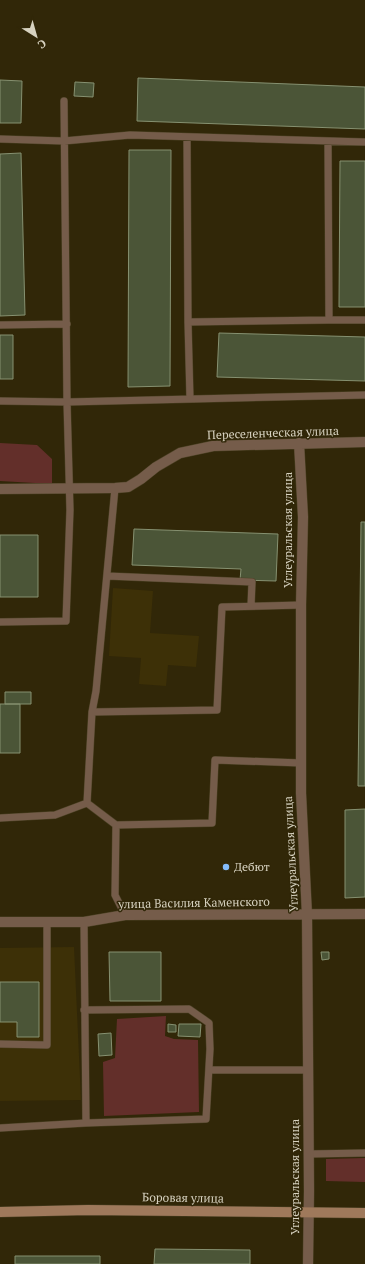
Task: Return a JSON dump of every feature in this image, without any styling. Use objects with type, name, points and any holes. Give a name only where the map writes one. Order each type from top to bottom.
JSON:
[{"type":"main road","name":"Боровая улица","points":[[0,1212],[88,1210],[365,1213]]},
{"type":"street","name":"Переселенческая улица","points":[[0,489],[128,487],[156,467],[180,453],[213,446],[365,442]]},
{"type":"street","name":"Углеуральская улица","points":[[299,443],[302,517],[301,793],[307,914],[309,1070],[308,1264]]},
{"type":"street","name":"улица Василия Каменского","points":[[0,922],[84,922],[125,915],[365,914]]},
{"type":"lane","points":[[0,622],[66,621],[70,489],[67,402],[64,101]]},
{"type":"lane","points":[[0,139],[64,140],[130,135],[365,142]]},
{"type":"lane","points":[[187,137],[190,399]]},
{"type":"lane","points":[[328,142],[329,320]]},
{"type":"lane","points":[[188,322],[365,320]]},
{"type":"lane","points":[[0,324],[67,324]]},
{"type":"lane","points":[[0,401],[67,402],[365,395]]},
{"type":"lane","points":[[87,803],[92,712],[96,691],[115,488]]},
{"type":"lane","points":[[107,576],[252,582],[251,606]]},
{"type":"lane","points":[[92,712],[217,710],[222,607],[301,605]]},
{"type":"lane","points":[[87,803],[116,825],[212,823],[215,760],[301,763]]},
{"type":"lane","points":[[0,818],[55,815],[87,803]]},
{"type":"lane","points":[[116,825],[116,895],[125,915]]},
{"type":"lane","points":[[0,1044],[47,1045],[47,922]]},
{"type":"lane","points":[[84,922],[86,1123]]},
{"type":"lane","points":[[0,1128],[86,1123],[206,1119],[209,1070],[209,1023],[189,1009],[84,1010]]},
{"type":"lane","points":[[209,1070],[309,1070]]},
{"type":"lane","points":[[309,1154],[365,1153]]},
{"type":"shaded area","points":[[0,443],[37,445],[52,459],[52,484],[0,481]]},
{"type":"shaded area","points":[[113,588],[153,591],[150,633],[199,636],[196,667],[168,665],[166,686],[139,684],[141,658],[109,656]]},
{"type":"shaded area","points":[[74,947],[81,1100],[0,1101],[0,948]]},
{"type":"shaded area","points":[[166,1016],[165,1036],[174,1039],[198,1040],[199,1112],[104,1116],[103,1062],[115,1058],[117,1019]]},
{"type":"shaded area","points":[[365,1158],[365,1182],[326,1181],[326,1159]]},
{"type":"building","points":[[138,78],[365,87],[365,129],[137,121]]},
{"type":"building","points":[[0,80],[22,81],[21,123],[0,123]]},
{"type":"building","points":[[75,82],[94,83],[93,97],[74,96]]},
{"type":"building","points":[[129,150],[171,150],[170,386],[128,387]]},
{"type":"building","points":[[21,153],[25,315],[0,316],[0,154]]},
{"type":"building","points":[[340,161],[365,161],[365,307],[339,307]]},
{"type":"building","points":[[219,333],[365,337],[365,381],[217,377]]},
{"type":"building","points":[[0,335],[13,335],[13,379],[0,379]]},
{"type":"building","points":[[361,522],[365,522],[365,786],[358,786]]},
{"type":"building","points":[[134,529],[278,534],[276,581],[240,580],[241,569],[132,565]]},
{"type":"building","points":[[0,535],[38,535],[38,597],[0,597]]},
{"type":"building","points":[[5,692],[31,692],[31,704],[5,704]]},
{"type":"building","points":[[0,704],[20,704],[20,753],[0,753]]},
{"type":"building","points":[[365,809],[365,897],[345,898],[345,810]]},
{"type":"building","points":[[109,952],[161,952],[161,1001],[110,1001]]},
{"type":"building","points":[[321,952],[329,952],[329,959],[322,960]]},
{"type":"building","points":[[0,982],[39,982],[39,1037],[17,1037],[17,1022],[0,1022]]},
{"type":"building","points":[[168,1024],[176,1025],[176,1032],[168,1032]]},
{"type":"building","points":[[179,1024],[201,1024],[200,1037],[178,1036]]},
{"type":"building","points":[[111,1033],[112,1055],[99,1056],[98,1034]]},
{"type":"building","points":[[155,1249],[250,1250],[250,1264],[154,1264]]},
{"type":"building","points":[[15,1256],[100,1256],[100,1264],[15,1264]]},
{"type":"place","name":"Дебют","points":[[226,867]]}]
